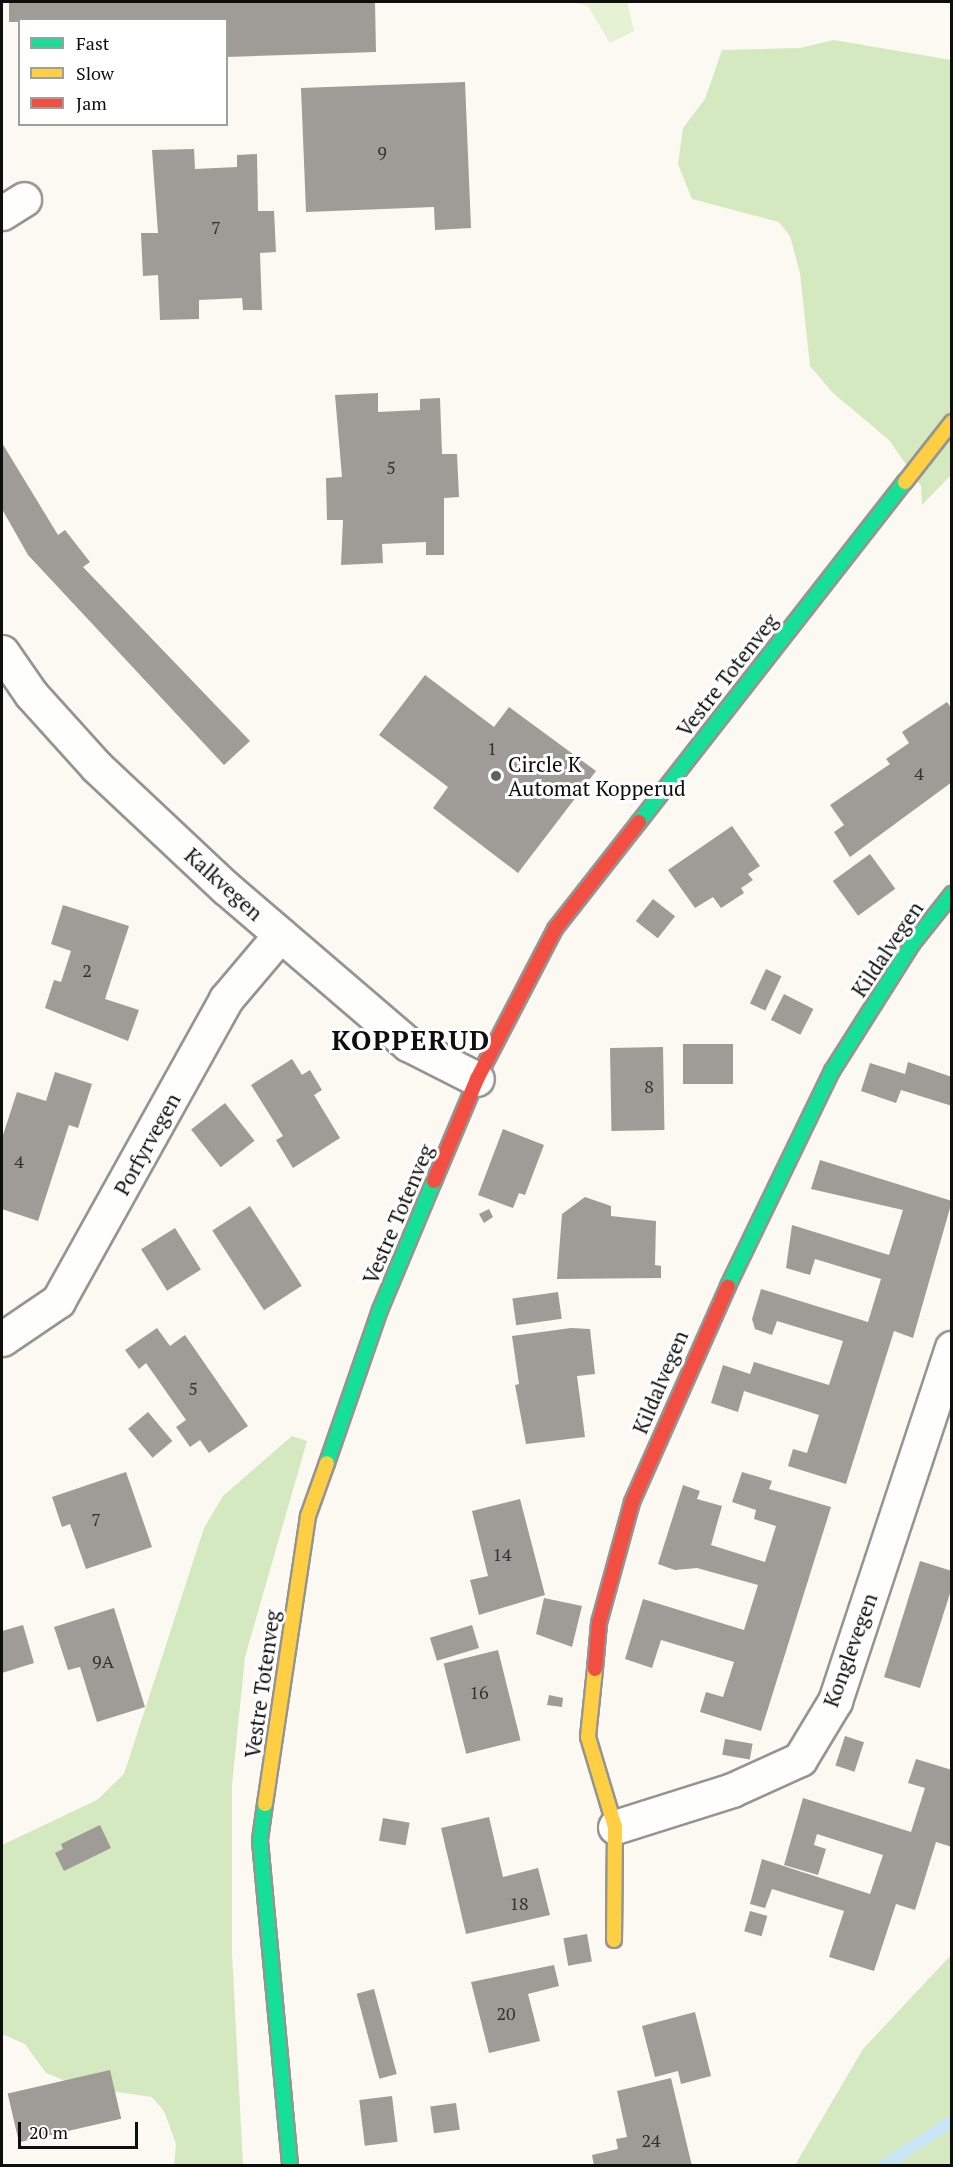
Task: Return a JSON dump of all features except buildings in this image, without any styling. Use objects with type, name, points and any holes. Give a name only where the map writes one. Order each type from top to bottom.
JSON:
[{"type":"main road","name":"Vestre Totenveg","points":[[290,2166],[260,1841],[308,1516],[380,1310],[477,1079],[555,929],[951,422]]},
{"type":"main road","name":"Kildalvegen","points":[[614,1940],[615,1827],[588,1737],[599,1623],[632,1502],[699,1345],[832,1071],[913,943],[951,894]]},
{"type":"street","name":"Kalkvegen","points":[[2,652],[31,694],[98,767],[280,935],[408,1044],[477,1079]]},
{"type":"street","name":"Porfyrvegen","points":[[2,1339],[58,1301],[226,999],[280,935]]},
{"type":"street","name":"Konglevegen","points":[[615,1827],[732,1790],[800,1759],[835,1701],[951,1348]]},
{"type":"green space","points":[[574,2],[627,2],[634,31],[610,43],[588,6]]},
{"type":"green space","points":[[834,40],[951,60],[951,475],[922,505],[921,486],[889,440],[833,393],[810,366],[800,273],[790,236],[779,222],[692,199],[678,164],[683,128],[705,99],[722,50],[800,48]]},
{"type":"green space","points":[[292,1436],[307,1441],[245,1657],[232,1785],[232,1953],[243,2165],[174,2165],[176,2144],[164,2111],[152,2097],[80,2087],[46,2073],[25,2044],[2,2034],[2,1845],[97,1800],[124,1774],[204,1528],[223,1496]]},
{"type":"green space","points":[[951,1955],[951,2165],[795,2165],[863,2049]]},
{"type":"waterway","points":[[883,2166],[952,2121]]},
{"type":"traffic: fast","points":[[639,822],[905,482]]},
{"type":"traffic: fast","points":[[728,1286],[832,1071],[913,943],[952,894]]},
{"type":"traffic: fast","points":[[327,1463],[380,1310],[434,1181]]},
{"type":"traffic: fast","points":[[265,1804],[260,1841],[290,2166]]},
{"type":"traffic: slow","points":[[905,482],[952,422]]},
{"type":"traffic: slow","points":[[265,1804],[308,1516],[327,1463]]},
{"type":"traffic: slow","points":[[595,1669],[588,1737],[615,1827],[614,1940]]},
{"type":"traffic: jam","points":[[434,1181],[477,1079],[555,929],[639,822]]},
{"type":"traffic: jam","points":[[595,1669],[599,1623],[632,1502],[728,1286]]},
{"type":"place","name":"Circle K Automat Kopperud","points":[[496,776]]},
{"type":"district","name":"KOPPERUD","points":[[411,1041]]}]
